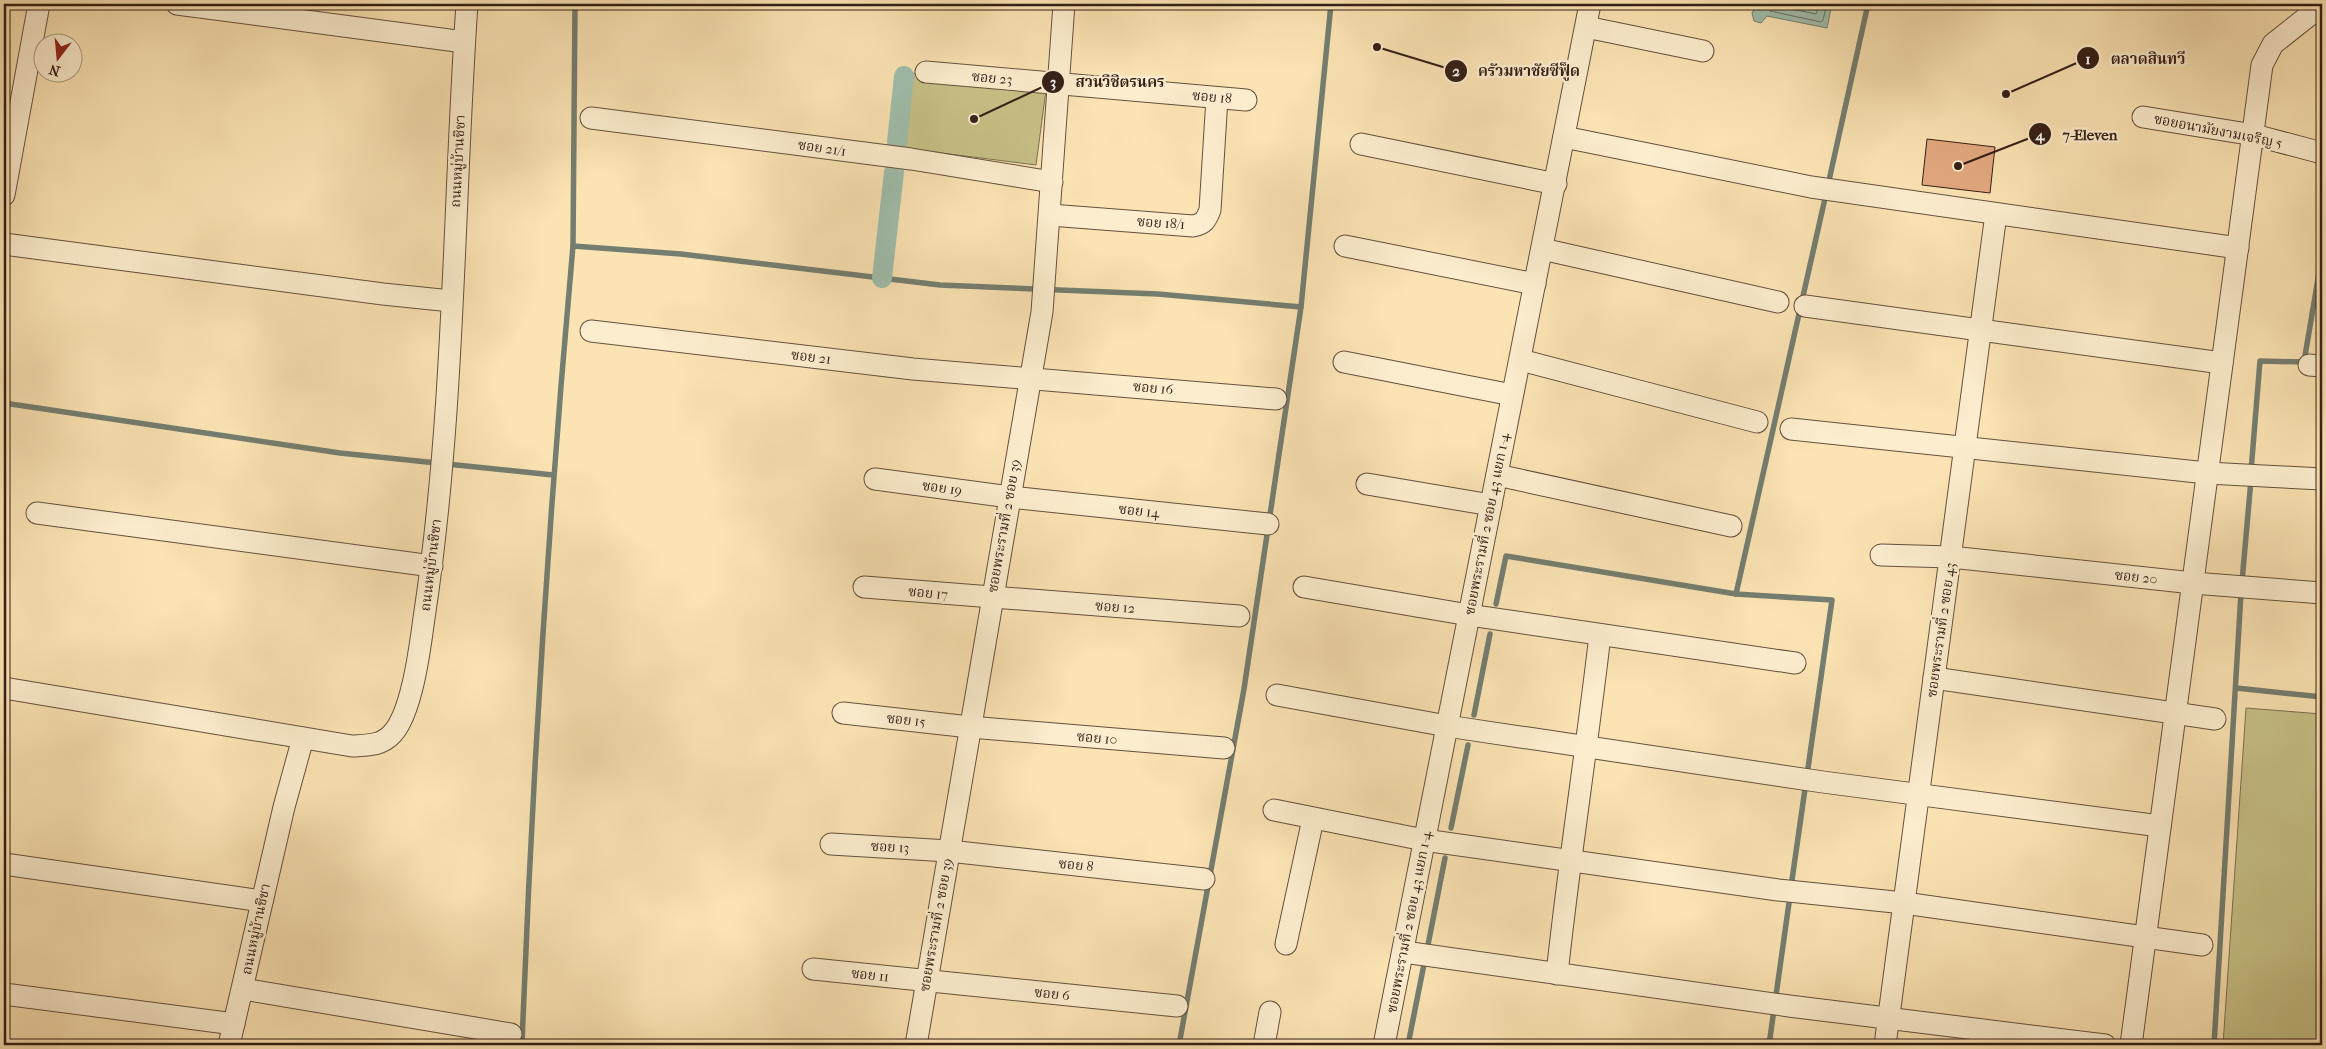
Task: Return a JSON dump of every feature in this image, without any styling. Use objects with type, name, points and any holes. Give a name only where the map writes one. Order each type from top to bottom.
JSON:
[{"type":"street","points":[[4,195],[39,4]]},
{"type":"street","points":[[177,4],[464,42]]},
{"type":"street","name":"ถนนหมู่บ้านชิชา","points":[[229,1045],[303,738],[352,746],[376,745],[392,735],[402,718],[411,688],[421,640],[432,566],[442,474],[466,4]]},
{"type":"street","name":"ซอยพระรามที่ 2 ซอย 39","points":[[916,1045],[1042,312],[1064,4]]},
{"type":"street","name":"ซอยพระรามที่ 2 ซอย 43 แยก 1-4","points":[[1384,1045],[1404,952],[1424,840],[1490,505],[1556,184],[1590,4]]},
{"type":"street","points":[[2131,1045],[2264,58],[2273,44],[2321,4]]},
{"type":"street","points":[[1586,27],[1703,51]]},
{"type":"street","name":"ซอย 23","points":[[926,72],[1057,84]]},
{"type":"street","name":"ซอย 18","points":[[1057,84],[1246,100]]},
{"type":"street","name":"ซอย 18/1","points":[[1050,215],[1192,226],[1200,225],[1206,220],[1210,210],[1217,98]]},
{"type":"street","name":"ซอยอนามัยงามเจริญ 5","points":[[2143,117],[2254,135],[2317,152]]},
{"type":"street","name":"ซอย 21/1","points":[[591,118],[911,159],[1052,182]]},
{"type":"street","points":[[1564,137],[1811,187],[2238,248]]},
{"type":"street","points":[[1362,144],[1556,184]]},
{"type":"street","name":"ซอยพระรามที่ 2 ซอย 43","points":[[1886,1045],[1996,214]]},
{"type":"street","points":[[4,244],[383,294],[451,301]]},
{"type":"street","points":[[1345,246],[1535,284]]},
{"type":"street","points":[[1542,249],[1778,302]]},
{"type":"street","points":[[1805,306],[2222,363]]},
{"type":"street","name":"ซอย 21","points":[[591,331],[913,369],[1030,378]]},
{"type":"street","points":[[1520,360],[1757,422]]},
{"type":"street","points":[[1344,362],[1512,395]]},
{"type":"street","name":"ซอย 16","points":[[1030,378],[1276,399]]},
{"type":"street","points":[[1791,429],[2207,473],[2322,479]]},
{"type":"street","points":[[1497,474],[1732,526]]},
{"type":"street","name":"ซอย 19","points":[[875,479],[1010,497]]},
{"type":"street","points":[[1367,484],[1490,505]]},
{"type":"street","name":"ซอย 14","points":[[1010,497],[1268,524]]},
{"type":"street","points":[[37,513],[432,566]]},
{"type":"street","name":"ซอย 20","points":[[1881,554],[1951,557],[2192,584],[2322,593]]},
{"type":"street","name":"ซอย 17","points":[[864,587],[992,598]]},
{"type":"street","points":[[1304,587],[1469,615],[1795,663]]},
{"type":"street","name":"ซอย 12","points":[[992,598],[1238,616]]},
{"type":"street","points":[[1556,974],[1570,860],[1587,747],[1600,635]]},
{"type":"street","points":[[1934,678],[2216,719]]},
{"type":"street","points":[[4,688],[303,738]]},
{"type":"street","points":[[1277,695],[1447,726],[1587,747],[1823,782],[1919,793],[2160,826]]},
{"type":"street","name":"ซอย 15","points":[[843,713],[970,727]]},
{"type":"street","name":"ซอย 10","points":[[970,727],[1224,748]]},
{"type":"street","points":[[1274,810],[1424,840],[1778,890],[1904,903],[2145,939],[2202,945]]},
{"type":"street","points":[[1286,944],[1313,819]]},
{"type":"street","name":"ซอย 13","points":[[831,844],[949,851]]},
{"type":"street","name":"ซอย 8","points":[[949,851],[1204,879]]},
{"type":"street","points":[[4,864],[262,902]]},
{"type":"street","points":[[1404,952],[1788,1006],[2105,1045]]},
{"type":"street","name":"ซอย 11","points":[[813,969],[926,981]]},
{"type":"street","name":"ซอย 6","points":[[926,981],[1177,1006]]},
{"type":"street","points":[[244,989],[510,1034]]},
{"type":"street","points":[[4,994],[234,1024]]},
{"type":"street","points":[[1264,1045],[1270,1012]]},
{"type":"shaded area","points":[[911,73],[1046,90],[1036,165],[902,148]]},
{"type":"shaded area","points":[[2246,708],[2322,714],[2322,1045],[2223,1045]]},
{"type":"water","points":[[1764,4],[1832,4],[1827,28],[1767,16],[1761,23],[1754,21],[1752,13],[1755,8],[1762,9]]},
{"type":"building","points":[[1927,139],[1995,147],[1990,193],[1922,185]]},
{"type":"waterway","points":[[573,246],[575,4]]},
{"type":"waterway","points":[[1179,1045],[1244,689],[1301,307],[1331,4]]},
{"type":"waterway","points":[[1828,185],[1868,4]]},
{"type":"waterway","points":[[897,142],[904,76]]},
{"type":"waterway","points":[[882,278],[894,172]]},
{"type":"waterway","points":[[1736,594],[1826,194]]},
{"type":"waterway","points":[[522,1045],[542,645],[573,246],[681,254],[940,285],[1158,294],[1301,307]]},
{"type":"waterway","points":[[2251,471],[2260,361],[2304,362],[2322,255]]},
{"type":"waterway","points":[[4,403],[340,453],[553,475]]},
{"type":"waterway","points":[[2214,1045],[2241,593],[2251,480]]},
{"type":"waterway","points":[[1496,604],[1506,556],[1736,594],[1832,600],[1791,887]]},
{"type":"waterway","points":[[1474,715],[1490,634]]},
{"type":"waterway","points":[[2236,688],[2322,697]]},
{"type":"waterway","points":[[1451,828],[1468,745]]},
{"type":"waterway","points":[[1427,950],[1445,858]]},
{"type":"waterway","points":[[1769,1045],[1790,896]]},
{"type":"waterway","points":[[1408,1045],[1425,959]]},
{"type":"place","name":"ครัวมหาชัยซีฟู็ด","points":[[1377,47]]},
{"type":"place","name":"ตลาดสินทวี","points":[[2006,94]]},
{"type":"place","name":"สวนวิชิตรนคร","points":[[974,119]]},
{"type":"place","name":"7-Eleven","points":[[1958,166]]}]
